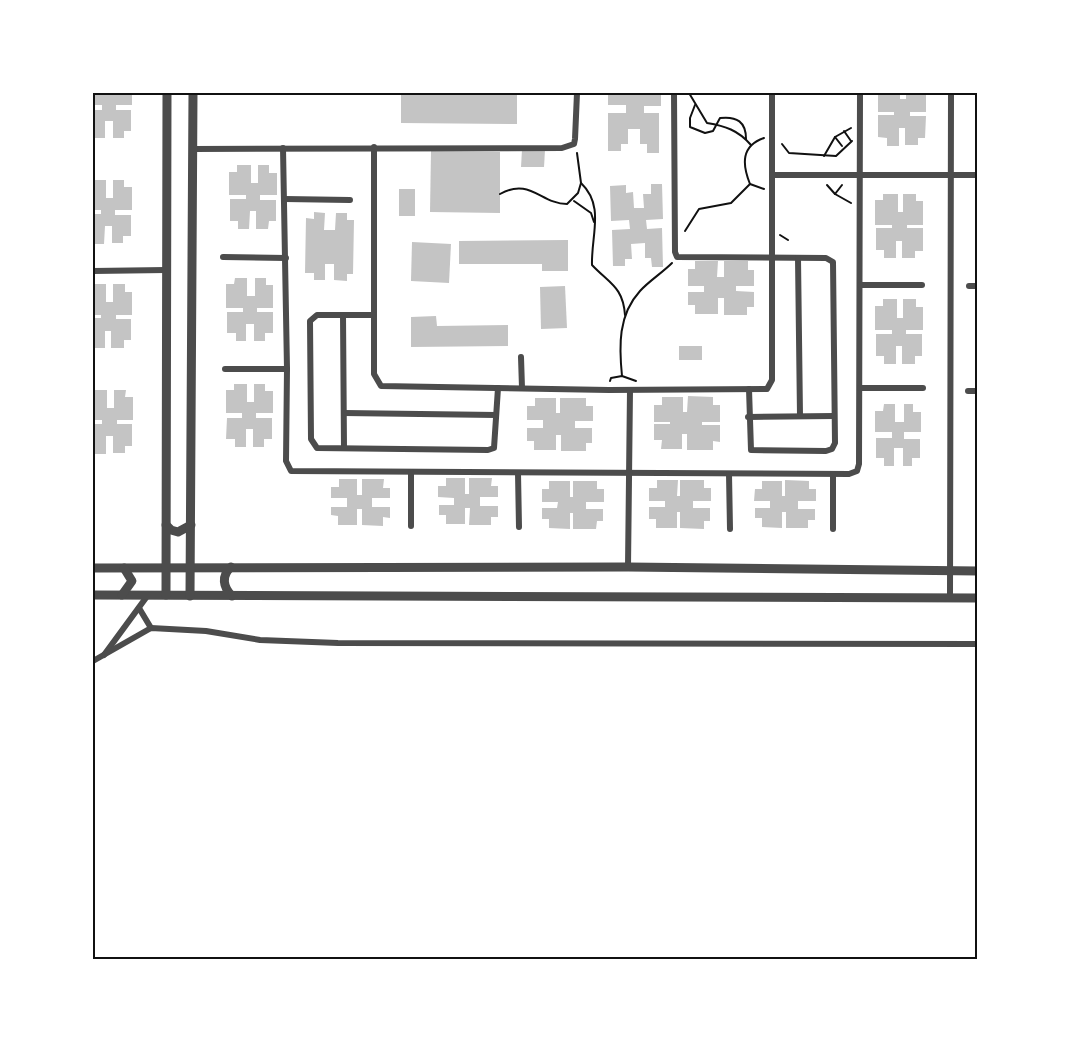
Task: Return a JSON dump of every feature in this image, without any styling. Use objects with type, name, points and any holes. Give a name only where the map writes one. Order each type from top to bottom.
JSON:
[{"type":"street","points":[[166,595],[167,93]]},
{"type":"street","points":[[190,596],[193,93]]},
{"type":"street","points":[[193,149],[562,148],[574,144],[578,93]]},
{"type":"street","points":[[674,93],[675,252],[677,257],[826,258],[833,262],[835,443],[832,449],[826,452],[751,450],[748,417],[749,389]]},
{"type":"street","points":[[374,147],[374,374],[381,386],[630,390],[767,389],[772,380],[772,93]]},
{"type":"street","points":[[283,148],[286,258],[286,462],[289,470],[295,472],[854,473],[859,469],[860,93]]},
{"type":"street","points":[[950,598],[951,93]]},
{"type":"street","points":[[772,175],[978,175]]},
{"type":"street","points":[[285,199],[350,200]]},
{"type":"street","points":[[223,257],[286,258]]},
{"type":"street","points":[[798,258],[800,416]]},
{"type":"street","points":[[93,271],[166,270]]},
{"type":"street","points":[[860,285],[921,285]]},
{"type":"street","points":[[969,286],[978,286]]},
{"type":"street","points":[[373,315],[317,315],[310,321],[310,439],[317,448],[488,450],[494,448],[496,444],[498,388]]},
{"type":"street","points":[[343,315],[344,448]]},
{"type":"street","points":[[521,357],[522,388]]},
{"type":"street","points":[[225,369],[287,369]]},
{"type":"street","points":[[860,388],[923,388]]},
{"type":"street","points":[[628,567],[627,473],[630,390]]},
{"type":"street","points":[[968,391],[978,391]]},
{"type":"street","points":[[344,414],[496,415]]},
{"type":"street","points":[[748,417],[834,416]]},
{"type":"street","points":[[411,472],[411,526]]},
{"type":"street","points":[[518,473],[519,527]]},
{"type":"street","points":[[729,474],[730,529]]},
{"type":"street","points":[[833,474],[833,529]]},
{"type":"street","points":[[166,525],[178,532],[190,525]]},
{"type":"street","points":[[231,567],[224,579],[227,591],[232,596]]},
{"type":"street","points":[[93,568],[628,567],[978,571]]},
{"type":"street","points":[[122,595],[132,581],[124,568]]},
{"type":"street","points":[[93,595],[978,598]]},
{"type":"street","points":[[102,658],[148,595]]},
{"type":"street","points":[[139,608],[151,628]]},
{"type":"street","points":[[93,661],[102,658],[151,628],[206,632],[260,640],[338,643],[978,644]]},
{"type":"path","points":[[689,93],[707,123],[742,134],[751,145]]},
{"type":"path","points":[[695,105],[690,118],[690,127],[705,133],[713,130],[720,118],[732,116],[742,122],[746,129],[746,140]]},
{"type":"path","points":[[824,156],[835,137],[844,130],[859,125]]},
{"type":"path","points":[[844,130],[851,141]]},
{"type":"path","points":[[772,136],[751,145],[744,156],[745,171],[750,184],[772,192]]},
{"type":"path","points":[[835,137],[843,147]]},
{"type":"path","points":[[782,143],[789,153],[836,156],[851,141],[859,140]]},
{"type":"path","points":[[500,194],[509,189],[526,189],[560,204],[573,200],[581,183],[578,170],[579,159],[574,144]]},
{"type":"path","points":[[824,176],[835,194],[848,202],[859,205]]},
{"type":"path","points":[[581,183],[590,192],[596,207],[591,242],[592,265],[618,288],[624,298],[625,315],[619,344],[622,376]]},
{"type":"path","points":[[684,235],[687,224],[699,209],[731,203],[750,184]]},
{"type":"path","points":[[835,194],[844,184],[851,189],[859,190]]},
{"type":"path","points":[[573,200],[591,213],[595,224]]},
{"type":"path","points":[[780,234],[788,240]]},
{"type":"path","points":[[625,315],[640,290],[677,257]]},
{"type":"building","points":[[93,93],[132,93],[132,105],[116,105],[116,110],[131,110],[131,131],[124,131],[124,138],[113,138],[113,121],[105,121],[105,138],[94,138],[93,110],[102,110],[102,105],[93,105]]},
{"type":"building","points":[[484,93],[517,93],[517,124],[401,123],[401,94],[484,95]]},
{"type":"building","points":[[608,93],[661,93],[661,106],[644,106],[644,113],[659,113],[659,153],[647,153],[647,144],[640,144],[640,129],[628,129],[628,144],[621,144],[621,151],[608,151],[608,113],[626,113],[626,105],[608,105]]},
{"type":"building","points":[[878,93],[900,93],[900,99],[906,99],[906,93],[926,93],[926,112],[910,112],[910,116],[926,116],[925,138],[918,138],[918,145],[905,145],[905,128],[899,128],[899,146],[887,146],[887,138],[878,137],[878,115],[894,115],[894,112],[878,112]]},
{"type":"building","points":[[522,150],[545,150],[544,167],[521,167]]},
{"type":"building","points":[[431,151],[500,152],[500,213],[430,212]]},
{"type":"building","points":[[237,165],[251,165],[251,183],[258,183],[258,165],[269,165],[269,173],[277,173],[277,195],[260,195],[260,200],[276,200],[276,221],[269,221],[268,229],[256,229],[256,211],[250,211],[249,229],[238,229],[238,221],[230,221],[230,199],[246,199],[246,195],[229,195],[229,172],[237,172]]},
{"type":"building","points":[[93,180],[106,180],[106,198],[113,198],[113,180],[124,180],[124,187],[132,187],[132,210],[115,210],[115,215],[131,215],[131,236],[123,236],[123,243],[112,243],[112,226],[105,226],[104,244],[93,244],[93,214],[101,214],[101,210],[93,210]]},
{"type":"building","points":[[651,184],[662,184],[663,219],[646,220],[647,229],[662,228],[663,267],[652,267],[651,258],[645,258],[645,243],[631,244],[632,259],[625,259],[625,266],[613,266],[612,230],[630,229],[629,220],[611,221],[610,186],[626,185],[626,193],[633,192],[634,208],[644,208],[643,194],[651,194]]},
{"type":"building","points":[[399,189],[415,189],[415,216],[399,216]]},
{"type":"building","points":[[883,194],[898,194],[898,212],[903,212],[903,194],[916,194],[916,201],[923,201],[923,225],[907,225],[907,228],[923,228],[923,251],[915,251],[915,258],[902,258],[902,241],[896,241],[896,258],[884,258],[884,250],[876,250],[876,228],[892,228],[892,225],[875,225],[875,200],[883,200]]},
{"type":"building","points":[[314,212],[325,213],[324,230],[335,230],[336,213],[347,213],[347,220],[354,220],[353,274],[347,274],[347,281],[334,280],[334,264],[325,264],[325,280],[314,280],[314,273],[305,273],[306,218],[314,219]]},
{"type":"building","points":[[568,240],[568,271],[542,271],[542,264],[459,264],[459,241]]},
{"type":"building","points":[[412,242],[451,244],[449,283],[411,281]]},
{"type":"building","points":[[695,261],[718,261],[717,277],[724,277],[724,261],[748,261],[748,270],[754,270],[754,286],[736,286],[736,291],[754,292],[754,307],[747,307],[747,315],[724,315],[724,298],[718,298],[718,314],[695,314],[695,305],[688,305],[688,292],[704,292],[704,286],[688,286],[688,269],[695,269]]},
{"type":"building","points":[[235,278],[247,278],[247,296],[255,296],[255,278],[266,278],[266,285],[273,285],[273,308],[257,308],[257,312],[273,312],[273,333],[265,333],[265,341],[254,341],[254,324],[246,324],[246,341],[236,341],[236,333],[227,333],[227,312],[243,312],[243,308],[226,308],[226,284],[234,284]]},
{"type":"building","points":[[93,284],[106,284],[106,302],[113,302],[113,284],[125,284],[125,292],[132,292],[132,315],[116,315],[116,319],[131,319],[131,340],[124,340],[124,348],[111,348],[111,331],[105,331],[105,348],[93,348],[93,318],[101,318],[101,315],[93,315]]},
{"type":"building","points":[[565,286],[567,328],[541,329],[540,287]]},
{"type":"building","points":[[883,299],[897,299],[897,318],[903,318],[903,299],[916,299],[916,307],[923,307],[923,330],[906,330],[906,334],[922,334],[922,356],[915,356],[915,364],[902,364],[902,346],[896,346],[896,364],[884,364],[884,356],[876,356],[876,334],[892,334],[892,330],[875,330],[875,306],[883,306]]},
{"type":"building","points":[[436,316],[437,326],[508,325],[508,346],[411,347],[411,317]]},
{"type":"building","points":[[679,346],[702,346],[702,360],[679,360]]},
{"type":"building","points":[[234,384],[247,384],[247,402],[254,402],[254,384],[265,384],[265,391],[273,391],[273,413],[256,413],[256,418],[272,418],[272,439],[264,439],[264,447],[253,447],[253,429],[246,429],[246,447],[235,447],[235,439],[226,439],[227,418],[242,418],[242,413],[226,413],[226,390],[234,390]]},
{"type":"building","points":[[94,390],[107,390],[107,408],[114,408],[114,390],[126,390],[125,397],[133,397],[133,420],[117,420],[117,424],[132,424],[132,446],[125,446],[125,453],[113,453],[113,436],[106,436],[106,454],[95,454],[93,424],[102,424],[102,420],[93,420]]},
{"type":"building","points":[[688,396],[713,397],[713,405],[720,405],[720,422],[702,422],[702,425],[720,425],[720,442],[713,441],[713,450],[687,450],[687,434],[682,434],[682,449],[661,449],[662,440],[654,440],[654,424],[670,424],[670,422],[654,422],[654,405],[662,405],[662,397],[683,397],[683,412],[687,412]]},
{"type":"building","points":[[535,398],[556,398],[556,413],[560,413],[560,398],[586,398],[586,406],[593,406],[593,421],[575,421],[575,428],[592,428],[592,443],[586,443],[586,451],[561,451],[561,435],[556,435],[556,450],[534,450],[534,441],[527,441],[527,428],[543,428],[543,420],[527,420],[527,406],[535,406]]},
{"type":"building","points":[[884,404],[895,404],[895,422],[904,422],[904,404],[913,404],[913,412],[921,412],[921,432],[904,432],[904,439],[920,439],[920,458],[912,458],[912,466],[903,466],[903,448],[894,448],[894,466],[884,466],[884,458],[876,458],[876,438],[892,438],[892,432],[875,432],[875,411],[883,411]]},
{"type":"building","points":[[446,478],[465,478],[465,494],[469,494],[469,478],[492,478],[491,486],[498,486],[498,497],[480,497],[480,506],[498,506],[498,517],[491,517],[491,525],[469,525],[470,508],[465,508],[465,524],[446,524],[446,515],[439,515],[439,505],[454,505],[454,498],[438,497],[438,486],[446,486]]},
{"type":"building","points":[[339,479],[357,479],[357,495],[362,495],[362,479],[384,479],[383,488],[390,488],[390,498],[372,498],[372,507],[390,507],[390,518],[383,517],[383,526],[362,525],[362,509],[357,509],[357,525],[338,525],[338,516],[331,515],[331,507],[347,507],[347,498],[331,498],[331,487],[339,487]]},
{"type":"building","points":[[657,480],[678,480],[677,496],[680,496],[680,480],[704,480],[704,488],[711,488],[711,501],[693,501],[693,508],[710,508],[710,521],[704,521],[704,529],[680,528],[680,512],[677,512],[677,528],[656,528],[656,519],[649,519],[649,507],[665,507],[665,501],[649,501],[649,488],[657,488]]},
{"type":"building","points":[[785,480],[809,481],[809,489],[816,489],[816,501],[798,501],[798,509],[815,509],[815,520],[808,520],[808,528],[786,528],[786,512],[782,512],[782,528],[762,527],[762,518],[755,518],[755,508],[770,508],[770,501],[754,501],[755,489],[762,489],[762,481],[782,481],[782,496],[785,496]]},
{"type":"building","points":[[549,481],[570,481],[570,497],[573,497],[573,481],[597,481],[597,489],[604,489],[604,502],[586,502],[586,509],[603,509],[603,521],[597,521],[596,529],[573,529],[573,513],[570,513],[570,529],[549,528],[549,519],[542,519],[542,508],[557,508],[558,502],[542,502],[542,489],[549,489]]}]
